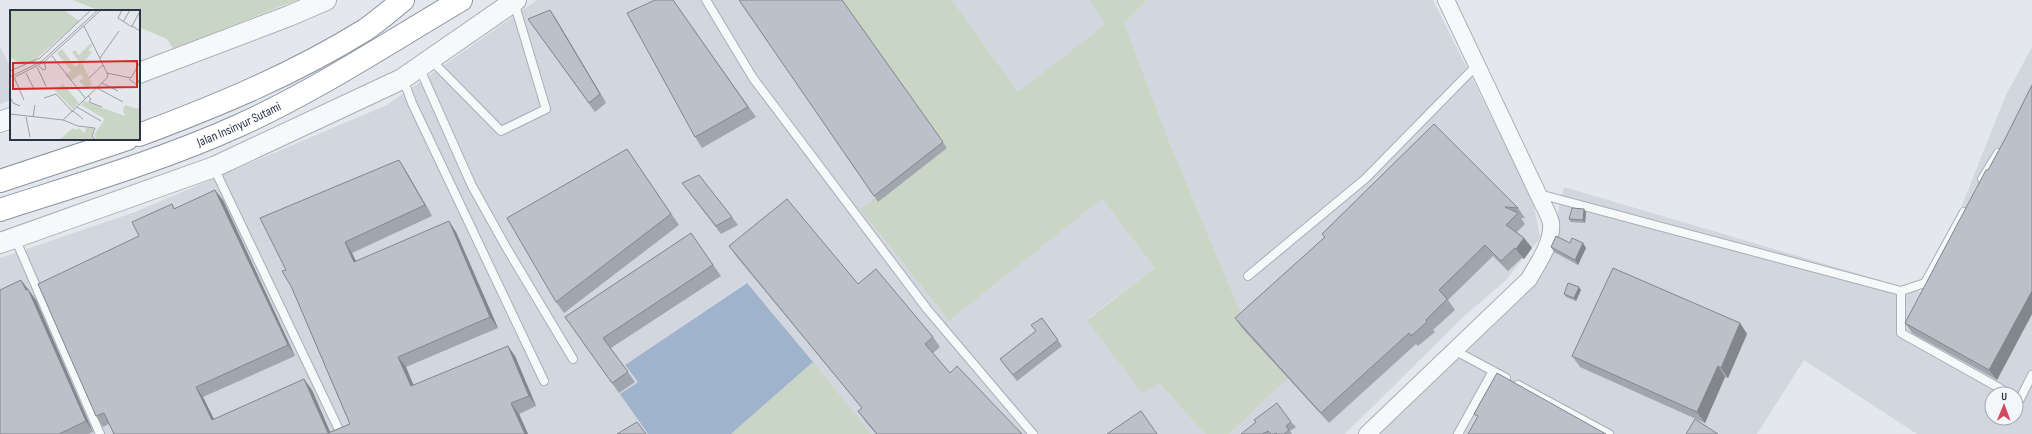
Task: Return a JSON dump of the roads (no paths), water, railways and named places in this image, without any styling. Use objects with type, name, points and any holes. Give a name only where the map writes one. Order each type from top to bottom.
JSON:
[{"type":"highway","name":"Jalan Insinyur Sutami","points":[[140,135],[207,110],[266,84],[366,29],[403,0]]},
{"type":"highway","name":"Jalan Insinyur Sutami","points":[[0,210],[130,168],[239,125],[292,100],[461,0]]},
{"type":"highway","points":[[0,181],[124,140]]},
{"type":"street","points":[[140,73],[289,16],[326,0]]},
{"type":"street","points":[[1367,434],[1529,279],[1542,258],[1550,232],[1551,223],[1538,194],[1446,0]]},
{"type":"street","points":[[7,241],[214,167],[402,79],[515,1]]},
{"type":"street","points":[[0,122],[10,118]]},
{"type":"lane","points":[[706,0],[753,78],[927,309],[1033,434]]},
{"type":"lane","points":[[425,64],[501,131],[546,109],[515,1]]},
{"type":"lane","points":[[425,64],[472,186],[506,247],[573,359]]},
{"type":"lane","points":[[1248,276],[1365,179],[1477,65]]},
{"type":"lane","points":[[402,79],[415,111],[544,381]]},
{"type":"lane","points":[[1977,187],[2001,148]]},
{"type":"lane","points":[[214,167],[341,434]]},
{"type":"lane","points":[[1538,194],[1901,291],[1925,284],[1970,201]]},
{"type":"lane","points":[[7,241],[100,434]]},
{"type":"lane","points":[[1901,291],[1901,333],[1996,386]]},
{"type":"lane","points":[[1454,350],[1609,434]]},
{"type":"lane","points":[[1458,434],[1493,371]]},
{"type":"lane","points":[[2024,391],[2032,375]]},
{"type":"water","points":[[747,283],[813,362],[731,434],[648,434],[620,394],[638,382],[625,365]]}]
